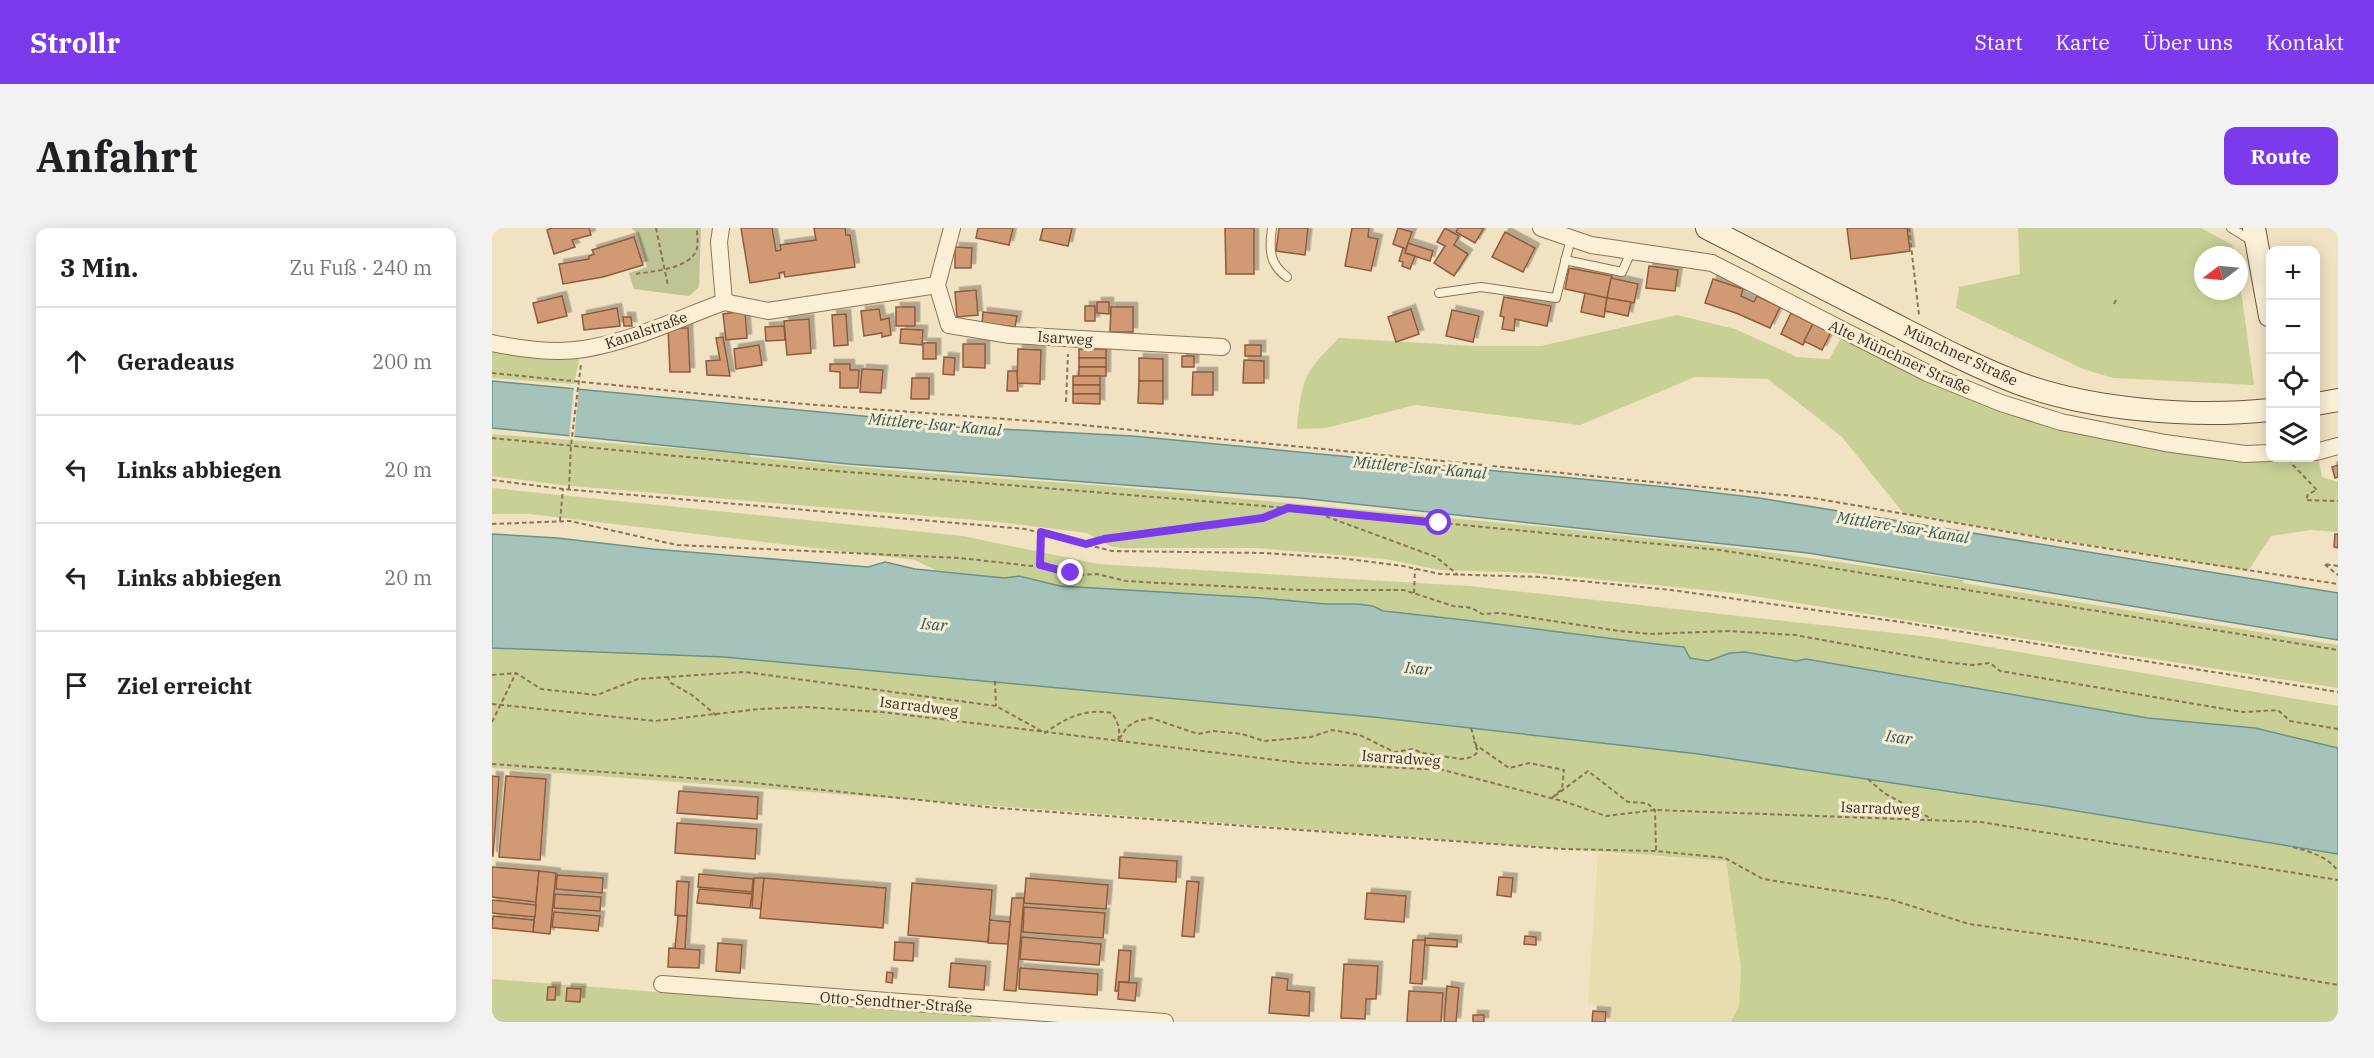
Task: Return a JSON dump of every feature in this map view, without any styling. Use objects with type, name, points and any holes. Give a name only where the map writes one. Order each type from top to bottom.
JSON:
[{"type":"main road","name":"Münchner Straße","points":[[1707,228],[1957,357],[2020,384],[2085,400],[2126,407],[2184,413],[2266,410]]},
{"type":"main road","points":[[2255,236],[2268,300]]},
{"type":"main road","points":[[2320,403],[2338,400]]},
{"type":"street","points":[[721,228],[719,242],[724,302],[768,311],[937,285],[952,228]]},
{"type":"street","name":"Alte Münchner Straße","points":[[1541,228],[1571,238],[1631,252],[1712,263],[1927,373],[2001,404],[2061,422],[2165,443],[2246,454],[2266,453]]},
{"type":"street","name":"Isarweg","points":[[937,285],[950,325],[1010,334],[1069,339],[1222,347]]},
{"type":"street","name":"Kanalstraße","points":[[492,343],[541,350],[582,350],[620,340],[724,302]]},
{"type":"street","points":[[2320,451],[2338,446]]},
{"type":"street","name":"Otto-Sendtner-Straße","points":[[662,984],[1165,1022]]},
{"type":"lane","points":[[1272,228],[1270,256],[1276,269],[1287,277]]},
{"type":"lane","points":[[2231,228],[2255,236]]},
{"type":"lane","points":[[1439,293],[1481,287],[1552,300],[1556,298],[1571,238]]},
{"type":"lane","points":[[1565,260],[1622,272],[1631,252]]},
{"type":"path","points":[[656,228],[668,286]]},
{"type":"path","points":[[636,274],[681,264],[693,257],[697,249],[697,228]]},
{"type":"path","points":[[1909,228],[1919,321]]},
{"type":"path","points":[[2115,304],[2116,300]]},
{"type":"path","points":[[1066,402],[1069,339]]},
{"type":"path","points":[[492,373],[804,404],[1072,424],[1812,498],[2072,543],[2338,584]]},
{"type":"path","points":[[569,489],[577,382]]},
{"type":"path","points":[[492,438],[800,468],[1288,508],[1720,550],[2338,650]]},
{"type":"path","points":[[2291,462],[2317,490],[2308,494],[2306,500],[2338,501]]},
{"type":"path","points":[[492,480],[563,489],[1041,532],[1125,552],[1263,553],[1340,558],[1415,568],[1440,574],[1541,577],[1735,598],[2338,692]]},
{"type":"path","points":[[560,521],[563,489]]},
{"type":"path","points":[[1086,544],[1104,539],[1263,518],[1288,508]]},
{"type":"path","points":[[1320,511],[1325,516],[1436,557],[1458,574]]},
{"type":"path","points":[[492,524],[560,521],[677,545],[1040,565],[1079,575],[1097,574],[1126,581],[1300,590],[1404,590],[1453,606],[1472,608],[1482,614],[1500,613],[1619,632],[1650,634],[1729,631],[1795,635],[1944,663],[1973,665],[1990,663],[2000,670],[2243,712],[2278,710],[2290,721],[2338,729]]},
{"type":"path","points":[[1040,565],[1041,532]]},
{"type":"path","points":[[2338,566],[2324,564],[2338,574]]},
{"type":"path","points":[[1414,593],[1415,568]]},
{"type":"path","points":[[492,675],[516,673],[541,689],[597,695],[638,679],[745,672],[996,706],[1045,733],[1071,716],[1112,712],[1120,732],[1118,741]]},
{"type":"path","points":[[492,722],[516,673]]},
{"type":"path","points":[[668,676],[669,682],[692,695],[717,716]]},
{"type":"path","points":[[995,681],[996,706]]},
{"type":"path","name":"Isarradweg","points":[[492,704],[655,721],[717,716],[759,709],[807,707],[882,712],[1301,763],[1443,770],[1552,798],[1606,816],[1655,810],[1981,822],[2338,880]]},
{"type":"path","points":[[1118,741],[1137,721],[1151,718],[1198,734],[1213,731],[1242,734],[1276,742],[1311,737],[1332,730],[1360,735],[1394,752],[1413,749],[1455,759],[1475,755],[1478,752],[1471,728]]},
{"type":"path","points":[[1474,741],[1509,768],[1529,763],[1564,770],[1562,789],[1552,798]]},
{"type":"path","points":[[492,764],[745,782],[997,808],[1563,849],[1656,851],[1725,858],[1763,879],[1889,899],[1969,924],[2076,939],[2338,985]]},
{"type":"path","points":[[1552,798],[1588,771],[1628,802],[1647,803],[1655,810],[1656,851]]},
{"type":"path","points":[[1868,779],[1884,793],[1935,820]]},
{"type":"path","points":[[2293,847],[2318,855],[2332,863],[2338,871]]},
{"type":"shaded area","points":[[1598,853],[1727,861],[1741,968],[1739,1006],[1731,1022],[1610,1022],[1611,1006],[1588,1004]]},
{"type":"green space","points":[[631,228],[701,228],[699,287],[689,296],[634,289],[629,273],[647,267],[637,233]]},
{"type":"green space","points":[[2018,228],[2201,228],[2232,246],[2194,246],[2194,300],[2242,300],[2254,385],[2113,378],[2083,369],[1956,308],[1959,287],[2020,274]]},
{"type":"green space","points":[[1677,315],[1735,329],[1797,357],[1829,359],[1842,337],[2001,403],[2266,457],[2266,462],[2319,462],[2322,477],[2338,482],[2338,532],[2310,530],[2271,536],[2248,571],[1904,514],[1842,437],[1768,379],[1695,377],[1580,425],[1415,405],[1326,428],[1297,429],[1306,378],[1318,360],[1339,338],[1473,346],[1541,346]]},
{"type":"green space","points":[[492,349],[580,355],[574,384],[492,378]]},
{"type":"green space","points":[[492,434],[750,454],[751,457],[910,472],[1107,486],[1546,527],[1761,551],[1964,580],[1963,583],[2338,645],[2338,688],[1734,593],[1534,573],[1440,570],[1385,559],[1256,548],[1121,548],[1110,546],[1087,533],[998,522],[560,485],[492,476]]},
{"type":"green space","points":[[492,488],[963,536],[1098,564],[1469,586],[1930,637],[2338,706],[2338,748],[2255,728],[2148,718],[1806,659],[1796,661],[1745,652],[1730,653],[1708,661],[1690,658],[1684,647],[1383,611],[1373,606],[1357,604],[1325,604],[1060,586],[1019,576],[1004,578],[935,570],[915,560],[530,514],[492,514]]},
{"type":"green space","points":[[492,648],[724,657],[1373,717],[1699,754],[2053,807],[2338,854],[2338,1022],[1731,1022],[1739,1006],[1741,968],[1726,861],[492,768]]},
{"type":"green space","points":[[492,979],[990,1018],[992,1022],[492,1022]]},
{"type":"water","name":"Mittlere-Isar-Kanal","points":[[492,381],[1000,429],[1132,436],[1759,498],[2338,593],[2338,640],[1808,553],[1300,498],[848,464],[492,428]]},
{"type":"water","name":"Isar","points":[[492,534],[868,567],[885,562],[915,569],[1004,578],[1019,576],[1060,586],[1325,604],[1357,604],[1373,606],[1383,611],[1684,647],[1690,658],[1708,661],[1730,653],[1745,652],[1796,661],[1806,659],[2148,718],[2255,728],[2338,748],[2338,854],[2053,807],[1699,754],[1373,717],[724,657],[492,648]]},
{"type":"pier","points":[[574,386],[579,386],[574,440],[569,439]]},
{"type":"building","points":[[589,228],[591,235],[572,240],[575,247],[554,254],[547,230]]},
{"type":"building","points":[[741,228],[772,228],[776,251],[781,250],[780,245],[816,240],[814,228],[845,228],[846,235],[850,235],[855,267],[785,277],[784,272],[779,273],[780,278],[750,283]]},
{"type":"building","points":[[978,228],[1013,228],[1009,245],[976,238]]},
{"type":"building","points":[[1043,228],[1072,228],[1068,246],[1040,240]]},
{"type":"building","points":[[1225,228],[1254,228],[1254,274],[1226,274]]},
{"type":"building","points":[[1279,228],[1308,228],[1305,255],[1276,251]]},
{"type":"building","points":[[1352,228],[1369,228],[1368,237],[1378,239],[1371,271],[1345,266]]},
{"type":"building","points":[[1398,228],[1412,232],[1406,249],[1393,244]]},
{"type":"building","points":[[1445,228],[1459,236],[1454,245],[1468,254],[1454,276],[1434,263],[1445,246],[1437,242]]},
{"type":"building","points":[[1458,228],[1484,228],[1475,243],[1456,232]]},
{"type":"building","points":[[1847,228],[1907,228],[1910,251],[1851,259]]},
{"type":"building","points":[[1505,232],[1535,248],[1523,272],[1492,257]]},
{"type":"building","points":[[634,237],[643,265],[603,277],[563,284],[559,264],[589,259],[589,256],[594,254],[592,250]]},
{"type":"building","points":[[1408,243],[1433,251],[1430,261],[1405,253]]},
{"type":"building","points":[[955,247],[972,248],[971,268],[955,268]]},
{"type":"building","points":[[1403,248],[1406,249],[1405,253],[1415,256],[1410,269],[1402,266],[1403,262],[1399,261]]},
{"type":"building","points":[[1649,266],[1678,270],[1675,291],[1646,288]]},
{"type":"building","points":[[1569,268],[1612,276],[1607,298],[1565,289]]},
{"type":"building","points":[[1611,278],[1638,284],[1634,303],[1607,298]]},
{"type":"building","points":[[1713,279],[1743,289],[1741,296],[1754,302],[1757,296],[1780,307],[1770,328],[1705,303]]},
{"type":"building","points":[[976,290],[978,315],[957,317],[955,292]]},
{"type":"building","points":[[1585,293],[1607,298],[1604,317],[1581,312]]},
{"type":"building","points":[[562,296],[567,316],[538,323],[533,303]]},
{"type":"building","points":[[1504,297],[1551,306],[1547,326],[1515,319],[1514,331],[1502,329],[1504,317],[1500,316]]},
{"type":"building","points":[[1607,298],[1631,302],[1628,316],[1605,311]]},
{"type":"building","points":[[1097,302],[1109,302],[1109,314],[1097,313]]},
{"type":"building","points":[[1085,306],[1095,306],[1095,321],[1085,321]]},
{"type":"building","points":[[896,307],[915,307],[915,326],[896,326]]},
{"type":"building","points":[[1111,307],[1133,307],[1133,332],[1110,332]]},
{"type":"building","points":[[617,308],[620,326],[584,330],[582,315]]},
{"type":"building","points":[[879,309],[881,320],[889,318],[891,335],[882,337],[882,333],[864,336],[861,311]]},
{"type":"building","points":[[1411,309],[1419,334],[1396,342],[1388,317]]},
{"type":"building","points":[[1452,310],[1479,316],[1473,342],[1446,336]]},
{"type":"building","points":[[745,311],[747,338],[726,340],[723,314]]},
{"type":"building","points":[[983,312],[1017,316],[1015,327],[982,323]]},
{"type":"building","points":[[1791,313],[1813,324],[1803,345],[1781,334]]},
{"type":"building","points":[[846,314],[848,345],[834,346],[832,315]]},
{"type":"building","points":[[623,317],[631,317],[632,326],[624,326]]},
{"type":"building","points":[[809,319],[811,353],[787,355],[784,321]]},
{"type":"building","points":[[1813,324],[1831,332],[1822,350],[1804,341]]},
{"type":"building","points":[[784,326],[785,340],[766,341],[765,327]]},
{"type":"building","points":[[668,328],[688,328],[690,372],[670,372]]},
{"type":"building","points":[[901,329],[923,330],[922,345],[900,343]]},
{"type":"building","points":[[723,337],[730,376],[707,375],[706,361],[720,360],[716,338]]},
{"type":"building","points":[[923,343],[936,343],[936,359],[923,359]]},
{"type":"building","points":[[963,344],[985,344],[985,368],[963,367]]},
{"type":"building","points":[[759,345],[762,365],[736,369],[734,349]]},
{"type":"building","points":[[1245,345],[1261,345],[1261,356],[1245,356]]},
{"type":"building","points":[[1018,349],[1041,350],[1040,384],[1017,383]]},
{"type":"building","points":[[1079,349],[1106,349],[1106,358],[1079,358]]},
{"type":"building","points":[[1182,356],[1194,356],[1194,367],[1182,367]]},
{"type":"building","points":[[944,357],[955,358],[954,375],[943,374]]},
{"type":"building","points":[[1079,358],[1106,358],[1106,367],[1079,367]]},
{"type":"building","points":[[1139,358],[1163,359],[1163,381],[1139,381]]},
{"type":"building","points":[[1244,360],[1264,361],[1264,383],[1243,383]]},
{"type":"building","points":[[830,364],[850,364],[850,370],[859,370],[858,388],[840,388],[840,372],[830,371]]},
{"type":"building","points":[[1079,367],[1106,367],[1106,376],[1079,376]]},
{"type":"building","points":[[862,369],[883,370],[881,393],[860,392]]},
{"type":"building","points":[[1008,371],[1017,371],[1018,391],[1007,391]]},
{"type":"building","points":[[1193,372],[1213,372],[1213,395],[1192,395]]},
{"type":"building","points":[[1073,376],[1100,376],[1100,385],[1073,385]]},
{"type":"building","points":[[912,378],[929,378],[929,399],[911,399]]},
{"type":"building","points":[[1139,381],[1163,381],[1163,404],[1138,403]]},
{"type":"building","points":[[1073,385],[1100,385],[1100,394],[1073,394]]},
{"type":"building","points":[[1073,394],[1100,394],[1100,404],[1073,403]]},
{"type":"building","points":[[2338,465],[2338,477],[2335,478],[2332,467]]},
{"type":"building","points":[[2335,534],[2338,534],[2338,548],[2334,547]]},
{"type":"building","points":[[492,776],[499,777],[493,856],[492,856]]},
{"type":"building","points":[[506,776],[546,779],[540,860],[499,857]]},
{"type":"building","points":[[679,791],[758,797],[757,819],[677,813]]},
{"type":"building","points":[[677,823],[757,829],[755,859],[675,853]]},
{"type":"building","points":[[1120,857],[1177,861],[1176,882],[1119,878]]},
{"type":"building","points":[[492,867],[539,871],[536,902],[492,897]]},
{"type":"building","points":[[539,871],[556,873],[550,934],[533,932]]},
{"type":"building","points":[[699,874],[753,879],[752,892],[698,887]]},
{"type":"building","points":[[557,875],[603,878],[602,893],[556,889]]},
{"type":"building","points":[[1499,877],[1513,878],[1511,897],[1497,895]]},
{"type":"building","points":[[754,878],[764,878],[761,909],[752,908]]},
{"type":"building","points":[[764,878],[886,888],[883,928],[760,918]]},
{"type":"building","points":[[1026,878],[1108,885],[1106,909],[1024,903]]},
{"type":"building","points":[[677,881],[689,882],[687,916],[675,915]]},
{"type":"building","points":[[1187,881],[1199,882],[1194,937],[1182,936]]},
{"type":"building","points":[[912,883],[992,890],[988,942],[908,935]]},
{"type":"building","points":[[699,889],[752,894],[750,908],[697,903]]},
{"type":"building","points":[[1367,893],[1406,896],[1404,922],[1365,919]]},
{"type":"building","points":[[555,894],[601,897],[600,911],[554,908]]},
{"type":"building","points":[[1012,898],[1024,898],[1016,991],[1004,990]]},
{"type":"building","points":[[492,900],[536,905],[535,917],[492,913]]},
{"type":"building","points":[[1024,907],[1105,913],[1103,938],[1023,932]]},
{"type":"building","points":[[554,912],[600,916],[598,931],[552,927]]},
{"type":"building","points":[[493,916],[534,920],[533,932],[492,928]]},
{"type":"building","points":[[678,916],[687,916],[685,949],[675,949]]},
{"type":"building","points":[[990,920],[1010,922],[1008,944],[988,943]]},
{"type":"building","points":[[1525,936],[1536,937],[1536,945],[1524,944]]},
{"type":"building","points":[[1022,937],[1101,944],[1099,965],[1020,959]]},
{"type":"building","points":[[1425,938],[1457,940],[1457,947],[1425,945]]},
{"type":"building","points":[[1413,940],[1425,940],[1422,984],[1410,983]]},
{"type":"building","points":[[895,942],[914,943],[913,961],[894,960]]},
{"type":"building","points":[[718,943],[742,945],[740,973],[716,971]]},
{"type":"building","points":[[669,948],[700,950],[699,968],[668,967]]},
{"type":"building","points":[[1119,950],[1131,951],[1129,982],[1119,982],[1118,991],[1115,991]]},
{"type":"building","points":[[951,963],[986,966],[984,990],[949,987]]},
{"type":"building","points":[[1344,964],[1378,966],[1376,999],[1366,999],[1365,1019],[1341,1018]]},
{"type":"building","points":[[1020,968],[1098,974],[1097,995],[1019,989]]},
{"type":"building","points":[[887,972],[893,973],[892,983],[886,982]]},
{"type":"building","points":[[1272,977],[1288,979],[1287,990],[1310,992],[1309,1016],[1269,1013]]},
{"type":"building","points":[[1119,982],[1137,983],[1135,1001],[1118,999]]},
{"type":"building","points":[[1447,986],[1459,988],[1456,1022],[1444,1022]]},
{"type":"building","points":[[548,987],[556,987],[555,1000],[547,1000]]},
{"type":"building","points":[[567,988],[581,989],[580,1002],[566,1001]]},
{"type":"building","points":[[1409,991],[1443,993],[1441,1022],[1407,1022]]},
{"type":"building","points":[[1593,1011],[1606,1012],[1605,1022],[1592,1022]]},
{"type":"building","points":[[1473,1015],[1484,1015],[1484,1022],[1473,1022]]},
{"type":"route","points":[[1071,573],[1040,565],[1041,532],[1086,544],[1104,539],[1263,518],[1288,508],[1439,523]]}]
